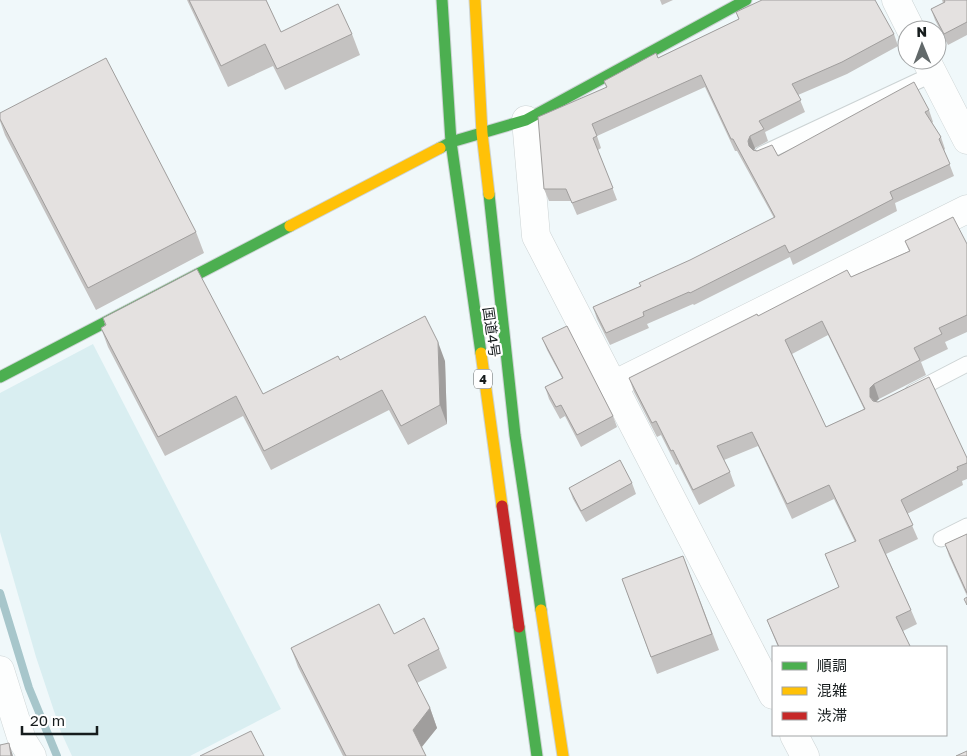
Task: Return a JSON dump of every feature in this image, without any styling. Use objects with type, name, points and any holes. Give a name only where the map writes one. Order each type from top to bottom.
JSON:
[{"type":"main road","name":"国道4号","points":[[442,0],[451,142],[536,756]]},
{"type":"main road","name":"国道4号","points":[[475,0],[482,133],[515,434],[563,756]]},
{"type":"main road","points":[[0,377],[451,142],[526,120],[746,0]]},
{"type":"street","points":[[896,0],[906,20]]},
{"type":"street","points":[[932,70],[967,140]]},
{"type":"street","points":[[526,120],[536,236],[772,692]]},
{"type":"street","points":[[614,385],[967,209]]},
{"type":"street","points":[[0,670],[22,740],[32,756]]},
{"type":"street","points":[[795,736],[805,756]]},
{"type":"lane","points":[[762,154],[924,70]]},
{"type":"lane","points":[[900,398],[967,364]]},
{"type":"lane","points":[[941,540],[967,526]]},
{"type":"shaded area","points":[[93,344],[281,709],[190,756],[72,756],[61,732],[36,657],[0,532],[0,393]]},
{"type":"building","points":[[189,0],[266,0],[281,32],[338,4],[352,34],[277,69],[265,44],[221,66]]},
{"type":"building","points":[[762,0],[875,0],[894,34],[842,62],[792,84],[801,100],[759,121],[764,129],[750,136],[748,141],[749,146],[753,150],[757,151],[772,145],[778,156],[914,82],[929,110],[925,112],[941,137],[939,139],[950,164],[890,192],[893,199],[789,253],[785,245],[690,293],[643,312],[644,316],[606,333],[593,307],[641,286],[639,283],[690,260],[775,217],[733,139],[731,139],[701,75],[592,124],[597,136],[593,138],[613,188],[572,203],[566,189],[544,189],[538,117],[607,87],[604,81],[656,53],[658,58],[739,19],[736,12]]},
{"type":"building","points":[[944,0],[967,0],[967,22],[947,32],[947,20],[937,20],[931,9],[945,2]]},
{"type":"building","points":[[106,58],[196,232],[88,288],[0,119],[0,113]]},
{"type":"building","points":[[953,217],[967,244],[967,315],[939,328],[942,334],[914,348],[920,360],[874,384],[870,388],[870,397],[873,401],[878,402],[929,377],[967,458],[967,463],[957,467],[958,470],[901,500],[913,525],[879,540],[911,610],[896,617],[910,646],[779,646],[767,620],[839,587],[825,554],[856,541],[829,485],[787,504],[752,432],[717,446],[730,472],[693,490],[673,450],[671,451],[656,421],[652,423],[629,378],[757,314],[758,316],[847,270],[851,277],[910,251],[905,241]],"holes":[[[822,321],[865,409],[826,427],[785,340]]]},
{"type":"building","points":[[197,269],[263,394],[338,356],[340,360],[425,316],[438,342],[440,405],[401,426],[382,390],[264,451],[236,396],[158,437],[101,328],[106,325],[103,318]]},
{"type":"building","points":[[567,326],[613,416],[577,435],[561,405],[556,407],[545,387],[563,378],[542,338]]},
{"type":"building","points":[[620,460],[632,483],[581,511],[569,488]]},
{"type":"building","points":[[967,534],[967,593],[945,544]]},
{"type":"building","points":[[683,556],[712,634],[651,657],[622,579]]},
{"type":"building","points":[[379,604],[394,634],[424,618],[439,649],[408,665],[430,708],[413,730],[426,756],[346,756],[291,648]]},
{"type":"building","points":[[251,731],[264,756],[200,756]]},
{"type":"building","points":[[9,743],[11,756],[0,756],[0,745]]},
{"type":"building","points":[[967,751],[967,756],[956,756]]},
{"type":"waterway","points":[[0,593],[29,688],[57,756]]},
{"type":"traffic: fast","points":[[442,0],[451,142],[481,353]]},
{"type":"traffic: fast","points":[[440,148],[451,142],[526,120],[746,0]]},
{"type":"traffic: fast","points":[[489,194],[515,435],[541,610]]},
{"type":"traffic: fast","points":[[0,377],[290,226]]},
{"type":"traffic: fast","points":[[519,627],[537,756]]},
{"type":"traffic: slow","points":[[475,0],[482,133],[489,194]]},
{"type":"traffic: slow","points":[[290,226],[440,148]]},
{"type":"traffic: slow","points":[[481,353],[502,506]]},
{"type":"traffic: slow","points":[[541,610],[563,756]]},
{"type":"traffic: jam","points":[[502,506],[519,627]]}]
